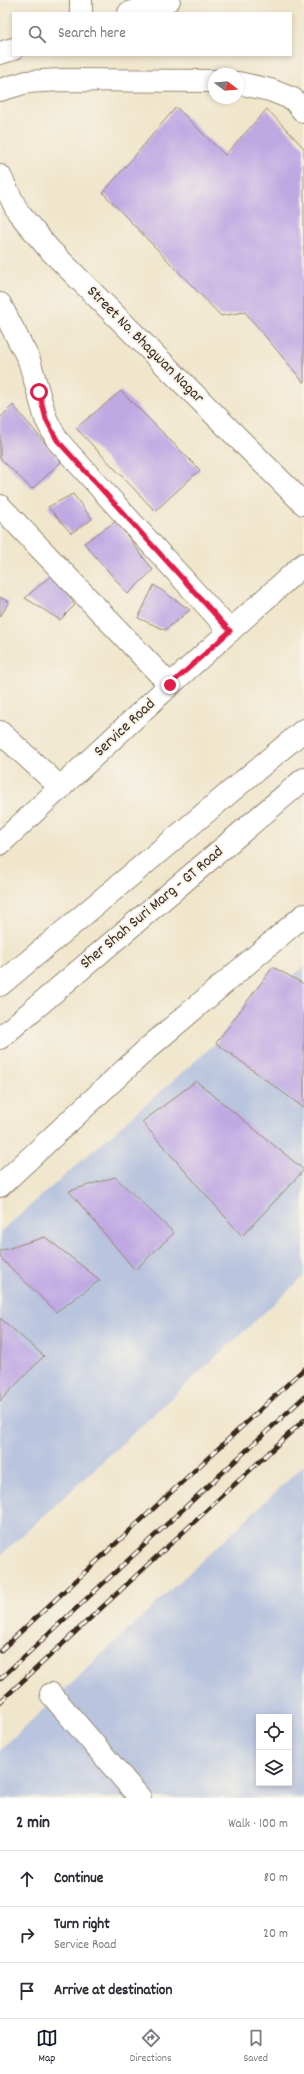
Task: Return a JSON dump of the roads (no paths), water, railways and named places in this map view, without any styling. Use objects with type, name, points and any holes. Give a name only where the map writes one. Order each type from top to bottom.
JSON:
[{"type":"street","points":[[81,0],[81,12]]},
{"type":"street","points":[[131,12],[169,0]]},
{"type":"street","points":[[0,53],[12,49]]},
{"type":"street","points":[[0,90],[27,82],[60,80],[208,81]]},
{"type":"street","points":[[244,84],[270,90],[300,101]]},
{"type":"street","name":"Street No. Bhagwan Nagar","points":[[0,176],[18,212],[48,248],[304,504]]},
{"type":"street","points":[[0,304],[29,360],[46,419],[57,440],[230,631]]},
{"type":"street","points":[[0,506],[170,685]]},
{"type":"street","name":"Service Road","points":[[0,844],[170,685],[304,564]]},
{"type":"street","points":[[0,985],[304,730]]},
{"type":"street","points":[[0,732],[61,788]]},
{"type":"street","name":"Sher Shah Suri Marg - GT Road","points":[[0,1038],[304,779]]},
{"type":"street","points":[[0,1186],[147,1049],[304,915]]},
{"type":"street","points":[[51,1694],[140,1798]]},
{"type":"railway","points":[[0,1651],[304,1369]]},
{"type":"railway","points":[[0,1679],[304,1397]]},
{"type":"railway","points":[[0,1702],[304,1420]]}]
